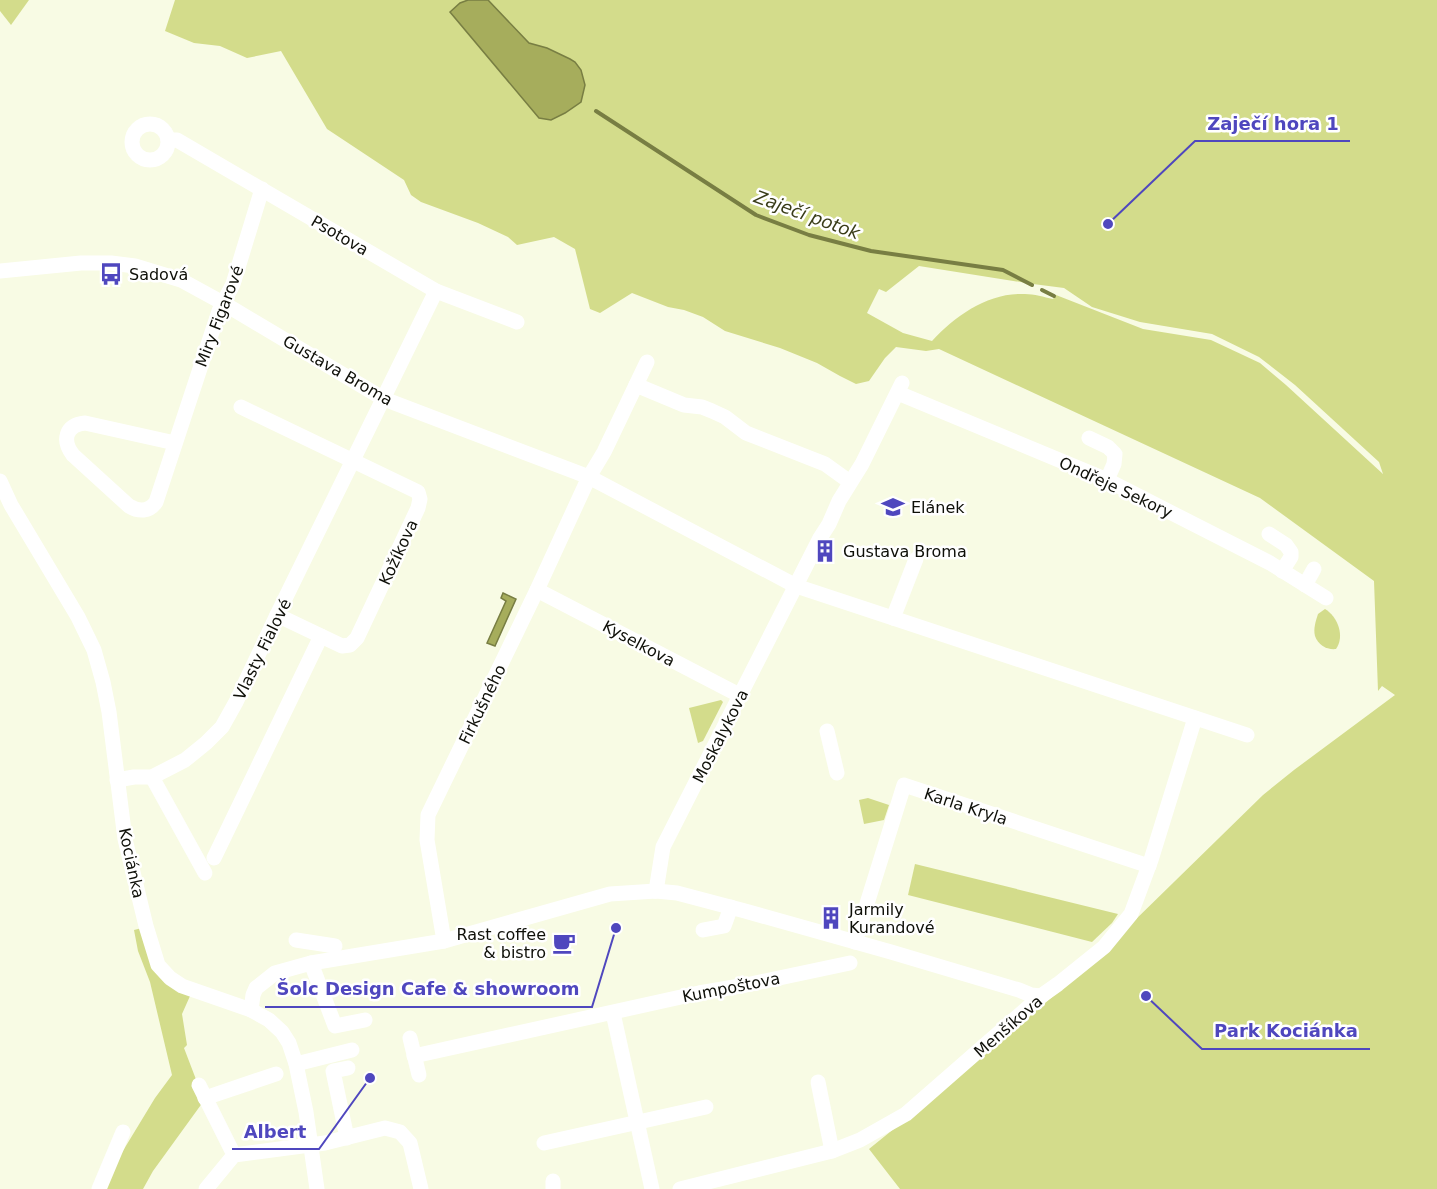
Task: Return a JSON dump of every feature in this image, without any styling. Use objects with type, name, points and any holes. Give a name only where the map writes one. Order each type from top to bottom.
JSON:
[{"type":"street","name":"Psotova","points":[[168,140],[177,140],[436,291],[517,322]]},
{"type":"street","name":"Miry Figarové","points":[[175,442],[85,423],[70,430],[66,441],[73,455],[129,506],[136,510],[149,509],[156,502],[219,311],[233,284],[262,189]]},
{"type":"street","name":"Gustava Broma","points":[[0,271],[111,263],[135,266],[181,280],[384,399],[589,477],[796,586],[1247,735]]},
{"type":"street","name":"Vlasty Fialové","points":[[117,780],[152,777],[185,760],[222,727],[237,702],[436,291]]},
{"type":"street","points":[[589,477],[604,452],[647,362]]},
{"type":"street","points":[[636,385],[684,405],[702,407],[712,411],[725,417],[746,433],[825,464],[850,483],[796,586]]},
{"type":"street","name":"Ondřeje Sekory","points":[[850,483],[900,388],[1107,480],[1270,563],[1326,598]]},
{"type":"street","points":[[241,407],[353,461]]},
{"type":"street","points":[[1089,438],[1108,447],[1115,454],[1114,464],[1107,480]]},
{"type":"street","name":"Kožíkova","points":[[278,615],[342,646],[350,645],[357,638],[418,508],[420,499],[418,492],[353,461]]},
{"type":"street","name":"Firkušného","points":[[444,941],[427,840],[428,815],[589,477]]},
{"type":"street","name":"Kociánka","points":[[0,481],[11,506],[73,609],[94,650],[109,712],[125,839],[158,965],[170,978],[182,986],[251,1010],[269,1020],[282,1032],[289,1043],[296,1064],[317,1189]]},
{"type":"street","points":[[1269,534],[1290,548],[1291,557],[1282,571]]},
{"type":"street","points":[[893,618],[916,559]]},
{"type":"street","points":[[1305,585],[1314,569]]},
{"type":"street","name":"Moskalykova","points":[[656,891],[663,847],[796,586]]},
{"type":"street","name":"Kyselkova","points":[[537,590],[741,696]]},
{"type":"street","points":[[214,858],[321,636]]},
{"type":"street","name":"Menšíkova","points":[[680,1189],[832,1150],[860,1140],[906,1114],[1041,996],[1104,946],[1131,914],[1149,866],[1195,718]]},
{"type":"street","points":[[827,731],[837,773]]},
{"type":"street","points":[[152,777],[206,873]]},
{"type":"street","name":"Karla Kryla","points":[[855,942],[904,785],[1149,866]]},
{"type":"street","points":[[251,1010],[256,988],[275,973],[311,963],[444,941],[610,894],[656,891],[677,893],[731,907],[1041,996]]},
{"type":"street","points":[[703,930],[724,926],[731,907]]},
{"type":"street","points":[[296,940],[335,945]]},
{"type":"street","points":[[311,963],[335,1026],[365,1020]]},
{"type":"street","name":"Kumpoštova","points":[[414,1056],[699,993],[850,963]]},
{"type":"street","points":[[613,1013],[652,1189]]},
{"type":"street","points":[[410,1038],[419,1075]]},
{"type":"street","points":[[296,1064],[352,1050]]},
{"type":"street","points":[[347,1138],[346,1104],[333,1071],[348,1068]]},
{"type":"street","points":[[234,1155],[202,1091],[276,1074]]},
{"type":"street","points":[[818,1082],[832,1150]]},
{"type":"street","points":[[544,1143],[706,1107]]},
{"type":"street","points":[[206,1189],[234,1155],[325,1143],[385,1128],[400,1132],[410,1143],[421,1189]]},
{"type":"street","points":[[99,1189],[123,1132]]},
{"type":"shaded area","points":[[0,0],[29,0],[11,25],[0,11]]},
{"type":"shaded area","points":[[175,0],[1437,0],[1437,1189],[900,1189],[869,1149],[1111,947],[1130,925],[1263,795],[1395,695],[1382,686],[1378,691],[1374,581],[1260,498],[939,349],[926,351],[896,347],[869,381],[856,384],[817,363],[780,348],[725,331],[703,317],[632,293],[600,313],[590,309],[575,249],[554,237],[517,245],[508,237],[478,223],[421,202],[411,195],[404,180],[327,129],[281,51],[247,58],[220,46],[194,43],[165,31]],"holes":[[[919,266],[1064,288],[1092,307],[1140,322],[1212,334],[1259,357],[1295,385],[1379,462],[1383,474],[1260,363],[1211,340],[1143,329],[1056,295],[1053,299],[1032,294],[1012,294],[986,301],[962,314],[932,341],[903,333],[867,313],[879,289],[886,292]]]},
{"type":"shaded area","points":[[468,0],[488,0],[529,43],[547,48],[575,62],[581,70],[585,85],[581,102],[551,120],[539,118],[450,12],[460,3]]},
{"type":"shaded area","points":[[503,593],[516,599],[495,646],[487,643],[506,601],[501,598]]},
{"type":"shaded area","points":[[1325,609],[1330,612],[1339,627],[1340,638],[1336,649],[1323,646],[1315,636],[1318,614]]},
{"type":"shaded area","points":[[721,700],[723,702],[703,741],[698,743],[689,708]]},
{"type":"shaded area","points":[[868,798],[889,805],[884,820],[864,824],[859,800]]},
{"type":"shaded area","points":[[915,864],[1118,914],[1092,942],[908,895]]},
{"type":"shaded area","points":[[142,928],[149,956],[190,996],[182,1014],[187,1045],[184,1048],[203,1102],[153,1171],[143,1189],[105,1189],[118,1159],[155,1098],[172,1075],[150,982],[138,951],[134,930]]},
{"type":"waterway","name":"Zaječí potok","points":[[596,111],[756,215],[809,235],[871,251],[1003,270],[1032,285]]},
{"type":"waterway","name":"Zaječí potok","points":[[1042,290],[1054,296]]},
{"type":"place","name":"Zaječí hora 1","points":[[1108,224]]},
{"type":"place","name":"Sadová","points":[[111,274]]},
{"type":"place","name":"Elánek","points":[[893,507]]},
{"type":"place","name":"Gustava Broma","points":[[825,551]]},
{"type":"place","name":"Jarmily Kurandové","points":[[831,918]]},
{"type":"place","name":"Šolc Design Cafe & showroom","points":[[616,928]]},
{"type":"place","name":"Rast coffee & bistro","points":[[564,943]]},
{"type":"place","name":"Park Kociánka","points":[[1146,996]]},
{"type":"place","name":"Albert","points":[[370,1078]]}]
